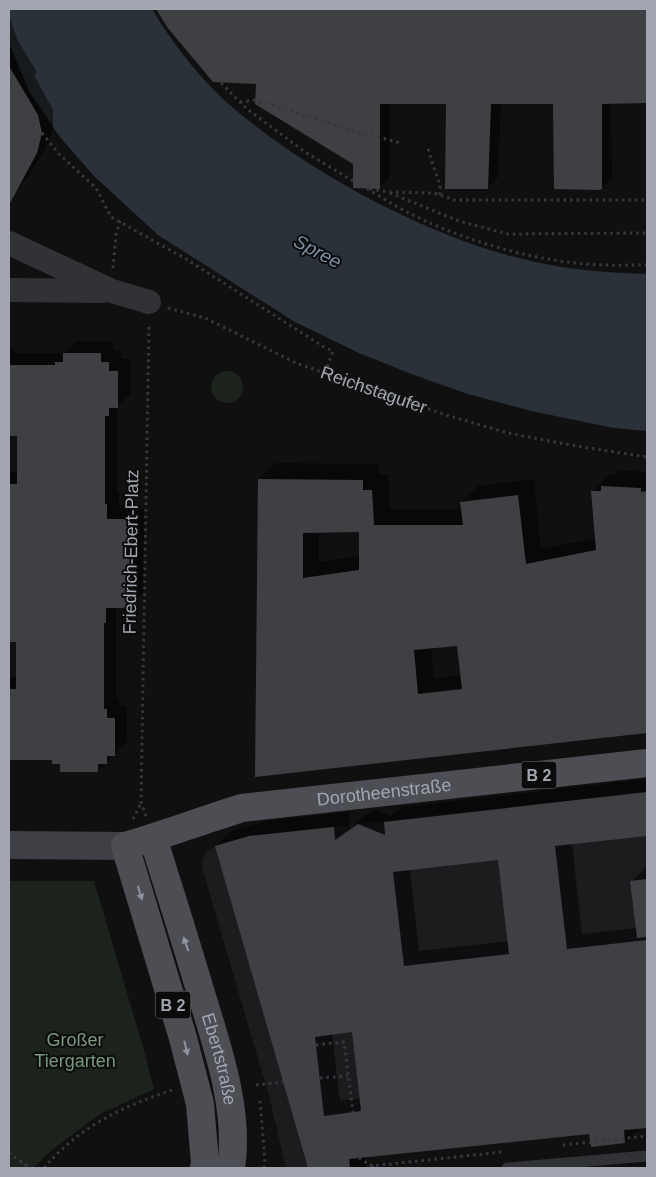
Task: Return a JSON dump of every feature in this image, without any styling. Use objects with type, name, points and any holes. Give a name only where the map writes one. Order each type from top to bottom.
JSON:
[{"type":"main road","name":"Dorotheenstraße","points":[[125,846],[242,808],[647,763]]},
{"type":"main road","name":"Ebertstraße","points":[[153,838],[213,1033],[233,1126],[234,1148],[231,1168]]},
{"type":"main road","name":"Ebertstraße","points":[[125,846],[183,1038],[200,1104],[204,1168]]},
{"type":"street","points":[[9,243],[112,291],[149,302]]},
{"type":"street","points":[[9,290],[112,291]]},
{"type":"street","points":[[9,846],[125,846]]},
{"type":"lane","points":[[507,1168],[647,1156]]},
{"type":"path","points":[[221,83],[247,109],[305,152],[353,182]]},
{"type":"path","points":[[10,85],[13,91]]},
{"type":"path","points":[[240,102],[255,100],[354,131],[401,143]]},
{"type":"path","points":[[42,133],[59,154],[96,188],[111,217],[186,259],[333,351],[325,373]]},
{"type":"path","points":[[428,149],[440,186],[440,195]]},
{"type":"path","points":[[647,200],[454,200],[434,193],[388,192],[367,189],[406,212],[486,244],[573,263],[647,266]]},
{"type":"path","points":[[388,192],[458,221],[507,234],[647,234]]},
{"type":"path","points":[[114,260],[116,235],[120,222]]},
{"type":"path","name":"Reichstagufer","points":[[149,302],[205,318],[296,363],[446,415],[508,433],[647,457]]},
{"type":"path","name":"Friedrich-Ebert-Platz","points":[[141,802],[149,302]]},
{"type":"path","points":[[316,1045],[344,1042],[353,1112]]},
{"type":"path","points":[[320,1078],[348,1076]]},
{"type":"path","points":[[256,1085],[284,1082]]},
{"type":"path","points":[[44,1168],[60,1149],[98,1122],[137,1102],[172,1090]]},
{"type":"path","points":[[260,1101],[264,1168]]},
{"type":"path","points":[[9,1153],[30,1168]]},
{"type":"path","points":[[359,1158],[372,1166]]},
{"type":"shaded area","points":[[647,792],[647,1128],[350,1159],[350,1168],[286,1168],[269,1096],[203,871],[202,861],[206,852],[215,846],[249,836]]},
{"type":"green space","points":[[227,371],[239,375],[243,387],[239,399],[227,403],[215,399],[211,387],[215,375]]},
{"type":"green space","name":"Großer Tiergarten","points":[[9,881],[94,881],[154,1089],[100,1114],[54,1148],[33,1168],[9,1168]]},
{"type":"water","name":"Spree","points":[[9,9],[152,9],[184,56],[222,98],[288,150],[327,175],[367,197],[409,218],[492,251],[560,267],[603,272],[647,274],[647,431],[614,428],[531,411],[468,394],[359,353],[295,322],[158,235],[94,176],[60,137],[29,91],[9,43]]},
{"type":"building","points":[[156,9],[647,9],[647,103],[602,104],[602,189],[598,190],[554,189],[553,104],[491,104],[488,189],[445,189],[446,104],[380,104],[380,189],[353,188],[353,164],[255,104],[256,84],[213,82],[167,27]]},
{"type":"building","points":[[9,66],[38,115],[42,133],[37,153],[9,205]]},
{"type":"building","points":[[63,353],[101,353],[101,362],[109,362],[109,371],[118,371],[118,408],[109,408],[109,416],[105,416],[105,504],[107,504],[107,519],[128,519],[128,521],[132,521],[132,605],[128,605],[128,608],[106,608],[106,623],[104,623],[104,709],[107,709],[107,718],[115,718],[115,756],[107,756],[107,764],[98,764],[98,772],[60,772],[60,764],[52,764],[52,760],[9,760],[9,689],[16,689],[16,642],[9,642],[9,484],[17,484],[17,436],[9,436],[9,365],[55,365],[55,362],[63,362]]},
{"type":"building","points":[[258,479],[363,480],[363,490],[372,490],[374,525],[463,525],[460,502],[518,495],[526,564],[596,550],[591,491],[601,491],[601,486],[641,488],[641,492],[647,491],[647,733],[255,777]],"holes":[[[359,532],[359,570],[303,578],[303,533]],[[457,646],[462,689],[418,694],[414,650]]]},
{"type":"building","points":[[647,792],[647,836],[555,846],[567,949],[647,940],[647,1128],[624,1130],[625,1143],[591,1147],[589,1134],[349,1159],[350,1168],[308,1168],[215,846],[249,836],[334,827],[335,840],[358,824],[385,835],[384,822]],"holes":[[[498,860],[509,954],[404,966],[393,872]],[[352,1032],[361,1111],[324,1116],[315,1037]]]},
{"type":"building","points":[[647,879],[647,937],[637,938],[630,881]]}]
